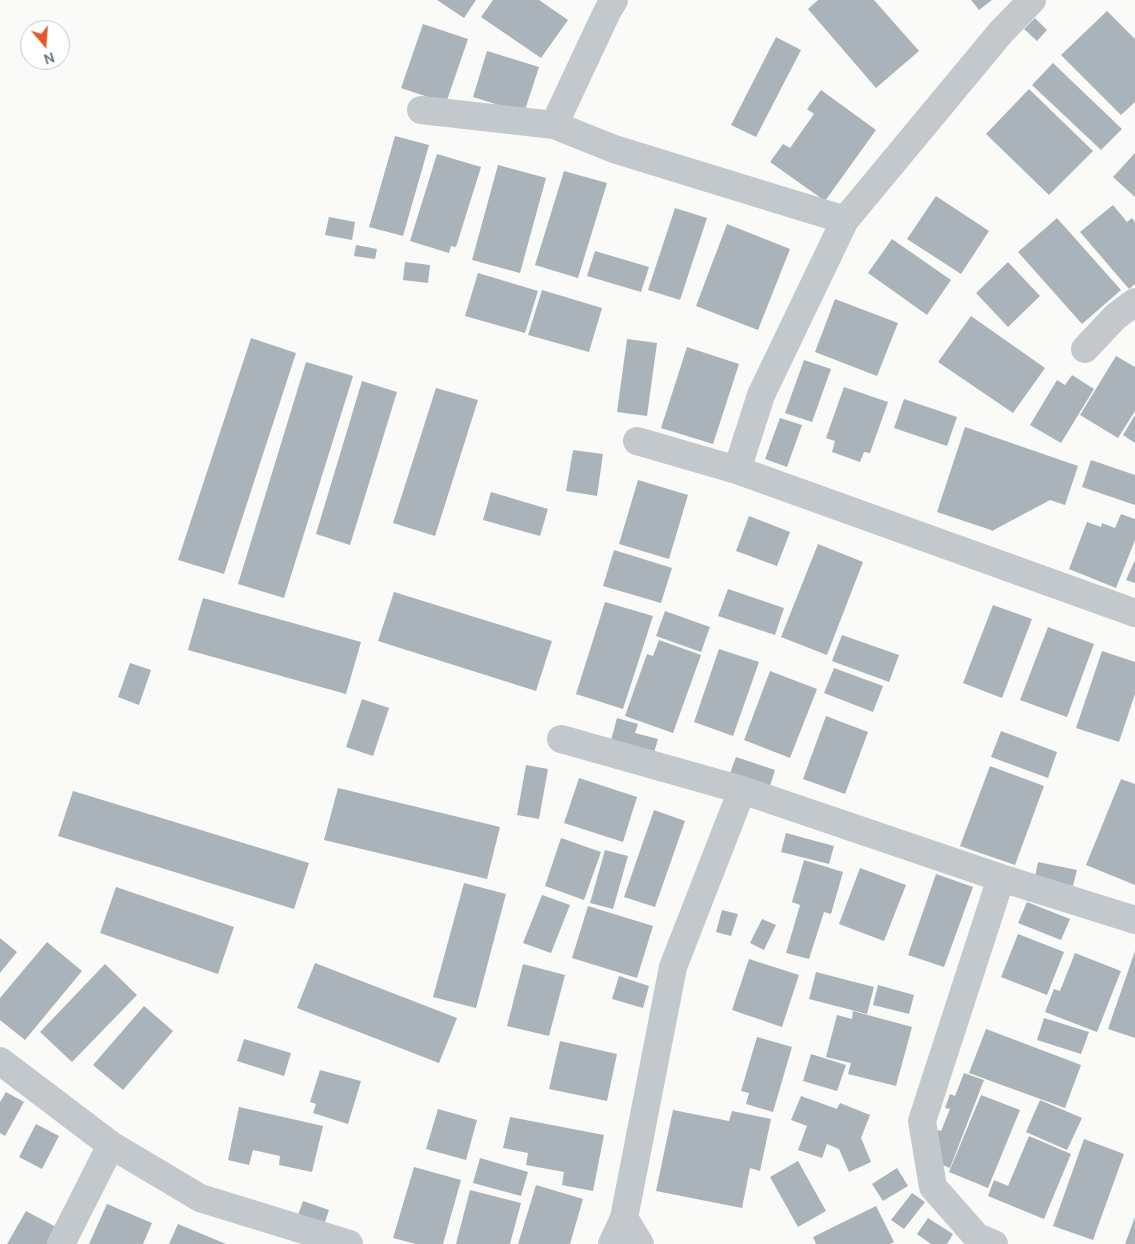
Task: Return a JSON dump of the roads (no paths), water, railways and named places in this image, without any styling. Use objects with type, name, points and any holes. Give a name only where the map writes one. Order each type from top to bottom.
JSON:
[{"type":"street","points":[[554,125],[614,0]]},
{"type":"street","points":[[737,470],[761,395],[845,220],[1002,32],[1032,0]]},
{"type":"street","points":[[421,110],[554,125],[614,150],[845,220]]},
{"type":"street","points":[[1085,349],[1115,317],[1135,302]]},
{"type":"street","points":[[637,441],[737,470],[1135,613]]},
{"type":"street","points":[[561,739],[742,790],[1001,878],[1135,920]]},
{"type":"street","points":[[612,1244],[624,1218],[673,967],[742,790]]},
{"type":"street","points":[[994,1244],[977,1237],[932,1187],[922,1121],[1001,878]]},
{"type":"street","points":[[0,1061],[111,1145],[200,1198],[349,1244]]},
{"type":"street","points":[[61,1244],[111,1145]]},
{"type":"street","points":[[624,1218],[640,1244]]}]
